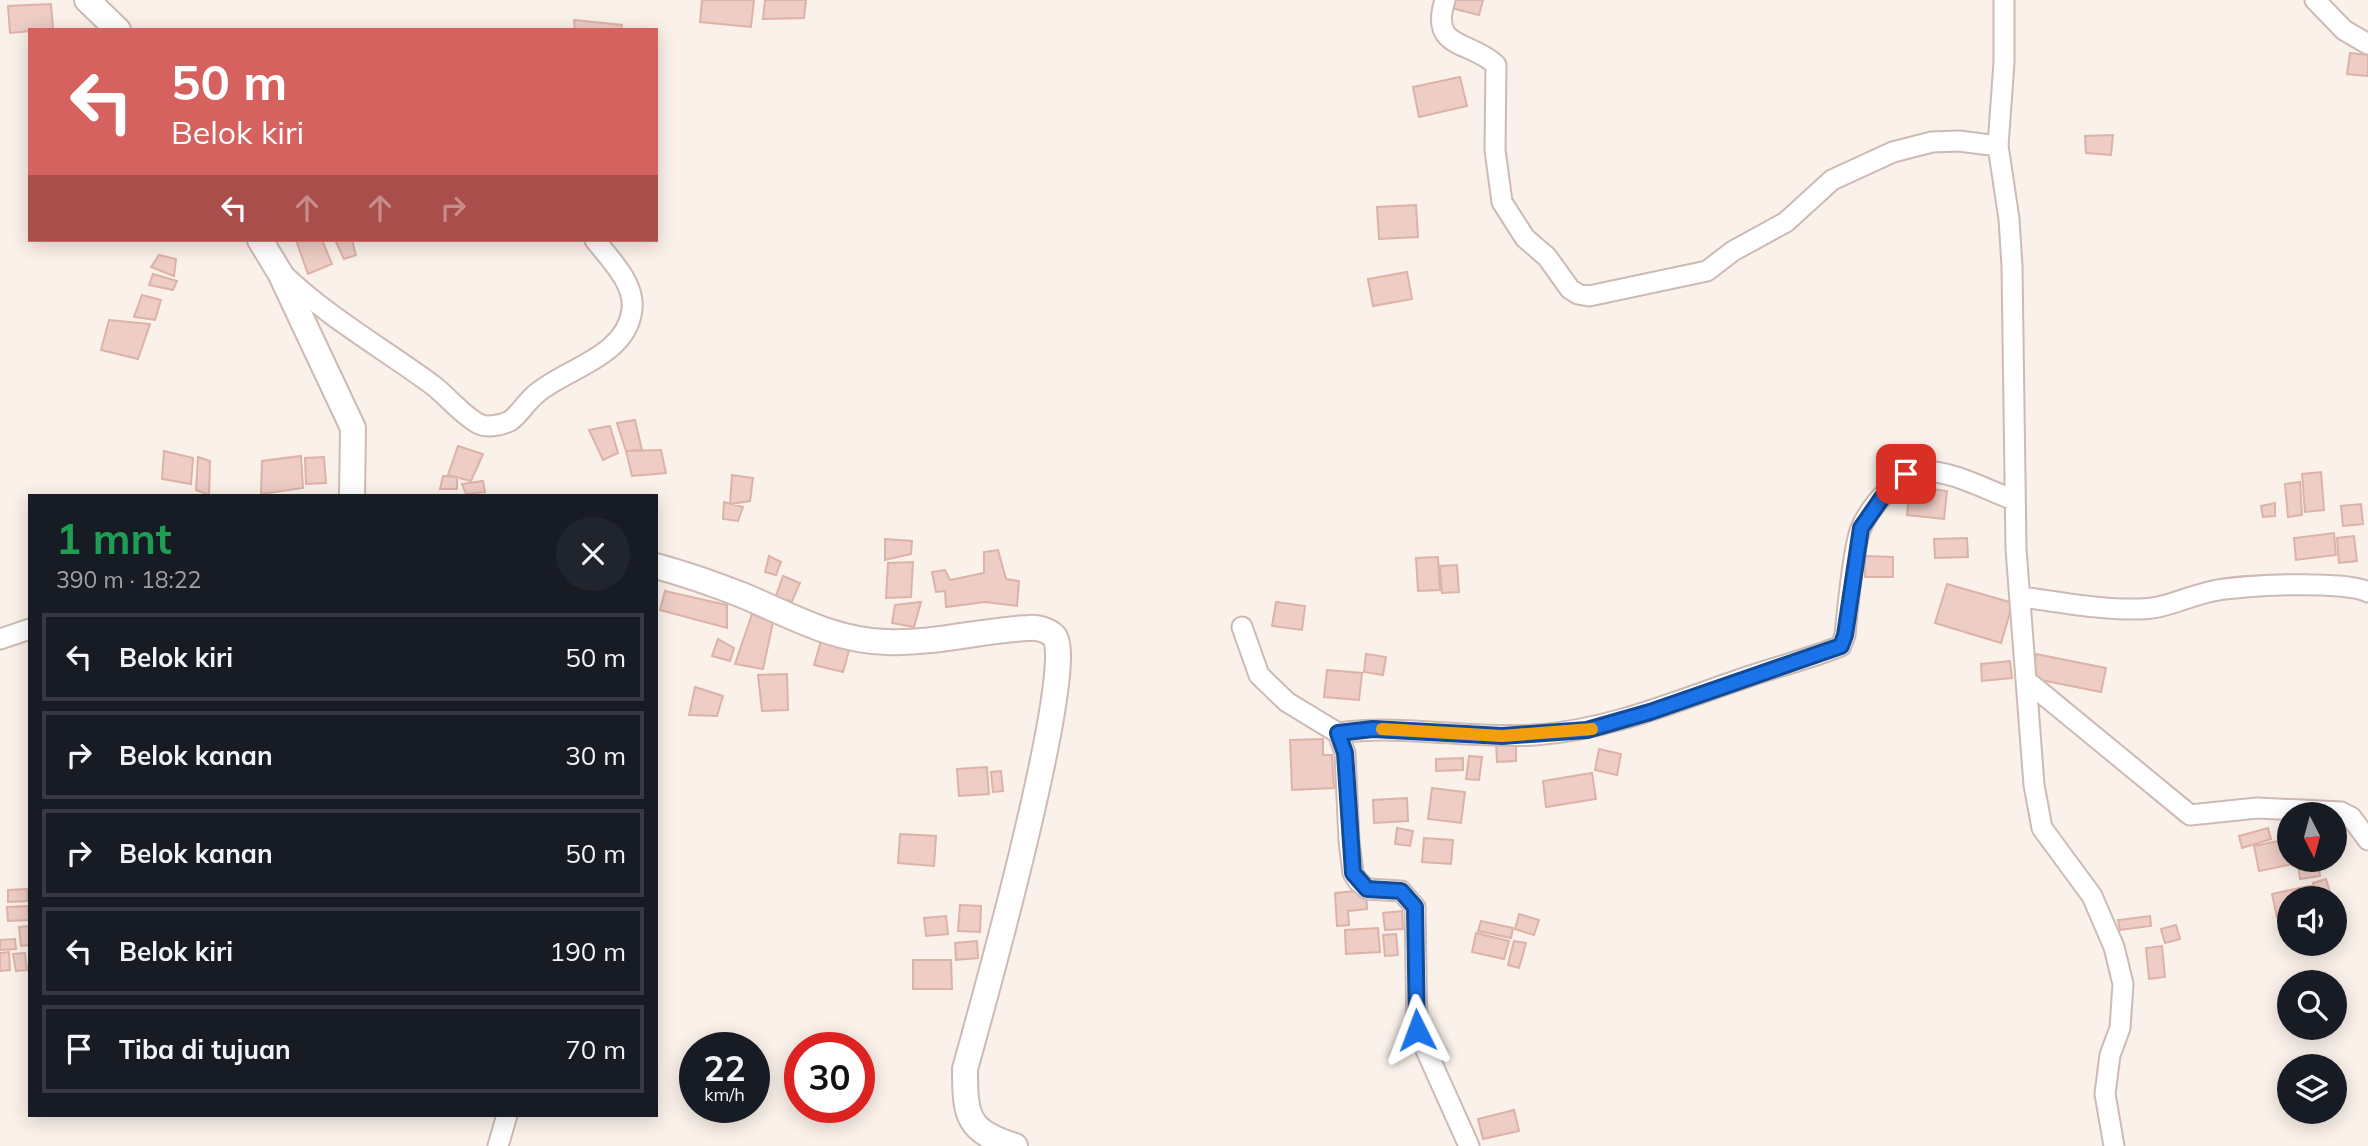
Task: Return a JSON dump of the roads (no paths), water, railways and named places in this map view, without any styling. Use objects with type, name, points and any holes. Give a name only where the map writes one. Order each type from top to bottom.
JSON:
[{"type":"street","points":[[86,0],[116,28]]},
{"type":"street","points":[[1445,0],[1441,13],[1443,33],[1451,40],[1486,56],[1496,65],[1495,150],[1497,182],[1502,202],[1525,238],[1547,257],[1562,280],[1578,294],[1589,296],[1661,283],[1707,271],[1733,251],[1786,222],[1832,180],[1893,152],[1932,142],[1959,141],[1998,145]]},
{"type":"street","points":[[2004,0],[2004,62],[1998,145],[2009,219],[2012,266],[2014,500],[2034,785],[2042,828],[2092,896],[2114,947],[2123,984],[2120,1028],[2110,1055],[2105,1094],[2114,1146]]},
{"type":"street","points":[[2315,0],[2344,30],[2368,44]]},
{"type":"street","points":[[261,242],[277,268],[353,428],[352,494]]},
{"type":"street","points":[[277,268],[330,314],[433,386],[479,424],[493,426],[507,422],[536,394],[593,361],[622,333],[632,309],[631,294],[622,275],[597,242]]},
{"type":"street","points":[[1242,627],[1259,675],[1287,702],[1338,733],[1373,729],[1502,736],[1587,730],[1650,712],[1841,646],[1845,635],[1861,528],[1886,492],[1906,474],[1924,471],[1952,477],[2014,500]]},
{"type":"street","points":[[658,567],[695,577],[841,637],[898,642],[944,640],[1032,627],[1047,631],[1055,637],[1060,658],[1049,737],[965,1069],[965,1097],[974,1123],[987,1137],[1015,1146]]},
{"type":"street","points":[[2022,597],[2099,608],[2141,609],[2162,606],[2216,590],[2242,587],[2332,586],[2356,587],[2368,592]]},
{"type":"street","points":[[0,639],[28,630]]},
{"type":"street","points":[[2026,681],[2190,815],[2257,808],[2341,811],[2351,817],[2368,840]]},
{"type":"street","points":[[1338,733],[1348,774],[1353,873],[1367,889],[1401,891],[1415,907],[1417,1030],[1469,1146]]},
{"type":"street","points":[[498,1146],[506,1117]]}]
